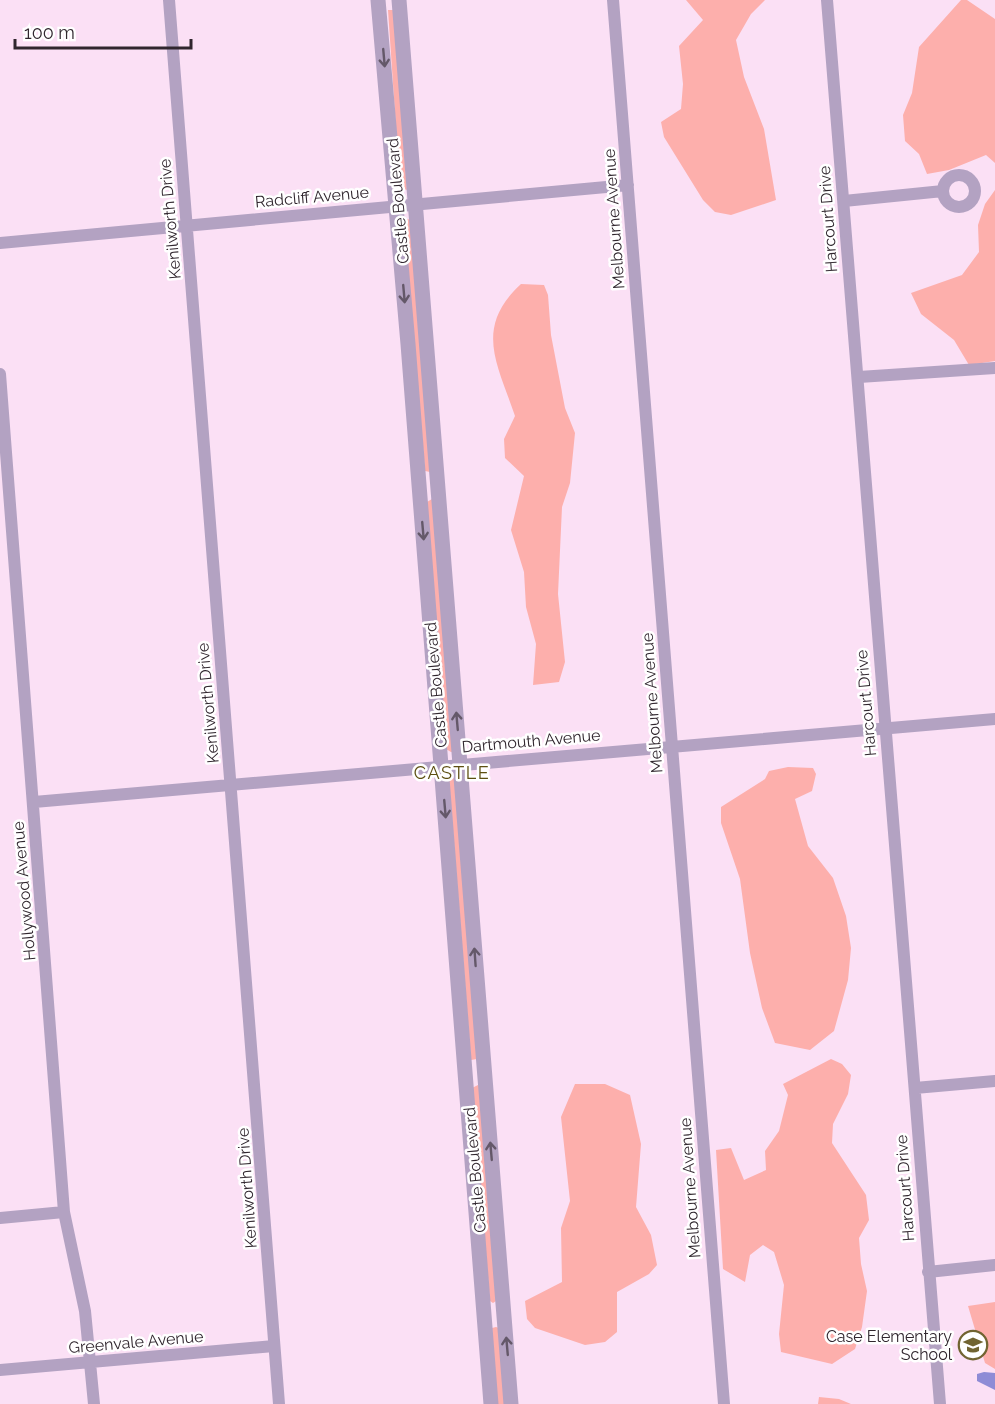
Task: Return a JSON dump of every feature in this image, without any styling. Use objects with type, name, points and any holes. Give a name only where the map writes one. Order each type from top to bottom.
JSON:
[{"type":"street","name":"Kenilworth Drive","points":[[169,0],[279,1404]]},
{"type":"street","name":"Castle Boulevard","points":[[378,0],[420,488],[491,1404]]},
{"type":"street","name":"Castle Boulevard","points":[[399,0],[511,1404]]},
{"type":"street","name":"Melbourne Avenue","points":[[613,0],[724,1404]]},
{"type":"street","name":"Harcourt Drive","points":[[827,0],[940,1404]]},
{"type":"street","name":"Radcliff Avenue","points":[[0,243],[628,185]]},
{"type":"street","points":[[844,201],[943,191]]},
{"type":"street","points":[[859,376],[995,368]]},
{"type":"street","name":"Hollywood Avenue","points":[[0,374],[64,1212],[85,1311],[94,1404]]},
{"type":"street","points":[[420,488],[438,486]]},
{"type":"street","name":"Dartmouth Avenue","points":[[33,802],[671,745],[995,719]]},
{"type":"street","points":[[465,1077],[485,1075]]},
{"type":"street","points":[[915,1088],[995,1081]]},
{"type":"street","points":[[0,1218],[64,1212]]},
{"type":"street","points":[[928,1272],[995,1265]]},
{"type":"street","points":[[483,1317],[505,1315]]},
{"type":"street","name":"Greenvale Avenue","points":[[0,1370],[274,1346]]},
{"type":"shaded area","points":[[686,0],[765,0],[751,14],[736,40],[744,77],[764,129],[776,200],[731,215],[715,212],[703,200],[664,137],[661,122],[681,109],[683,84],[679,46],[703,20]]},
{"type":"shaded area","points":[[961,0],[967,0],[995,19],[995,163],[986,155],[949,170],[927,174],[919,154],[905,141],[903,115],[912,93],[919,47]]},
{"type":"shaded area","points":[[388,10],[394,10],[407,190],[400,187]]},
{"type":"shaded area","points":[[995,190],[995,361],[969,365],[954,340],[921,314],[911,293],[962,275],[979,252],[978,225],[985,204]]},
{"type":"shaded area","points":[[407,219],[412,220],[430,472],[425,471],[404,223]]},
{"type":"shaded area","points":[[521,284],[544,285],[548,295],[551,335],[565,408],[575,433],[570,483],[562,507],[558,594],[565,662],[559,682],[533,685],[536,644],[526,607],[524,572],[511,530],[524,476],[505,458],[504,439],[515,416],[502,380],[494,347],[497,316],[506,300]]},
{"type":"shaded area","points":[[432,499],[453,752],[446,749],[427,502]]},
{"type":"shaded area","points":[[788,767],[813,768],[816,774],[812,791],[795,799],[808,846],[833,878],[846,916],[851,948],[848,980],[834,1031],[810,1050],[775,1043],[762,1008],[750,953],[740,879],[721,823],[721,807],[765,779],[769,771]]},
{"type":"shaded area","points":[[455,779],[477,1059],[471,1060],[449,780]]},
{"type":"shaded area","points":[[831,1059],[842,1064],[851,1075],[848,1094],[833,1124],[832,1143],[866,1195],[869,1220],[859,1238],[861,1264],[867,1291],[862,1327],[855,1349],[832,1364],[781,1352],[779,1334],[784,1285],[774,1252],[763,1245],[750,1255],[745,1282],[723,1269],[716,1150],[731,1148],[744,1180],[766,1170],[765,1151],[779,1131],[788,1095],[783,1084]]},
{"type":"shaded area","points":[[575,1084],[605,1084],[630,1095],[641,1144],[636,1207],[651,1235],[657,1265],[649,1274],[617,1292],[617,1332],[605,1342],[585,1345],[535,1328],[527,1319],[525,1301],[562,1282],[561,1228],[570,1201],[561,1117]]},
{"type":"shaded area","points":[[478,1085],[496,1301],[493,1303],[490,1301],[472,1088]]},
{"type":"shaded area","points":[[995,1302],[995,1369],[985,1363],[968,1306]]},
{"type":"shaded area","points":[[492,1328],[499,1328],[506,1404],[497,1404]]},
{"type":"shaded area","points":[[995,1373],[995,1390],[977,1381],[977,1374]]},
{"type":"shaded area","points":[[819,1397],[839,1399],[851,1404],[818,1404]]},
{"type":"place","name":"Case Elementary School","points":[[973,1345]]},
{"type":"district","name":"CASTLE","points":[[452,772]]}]
